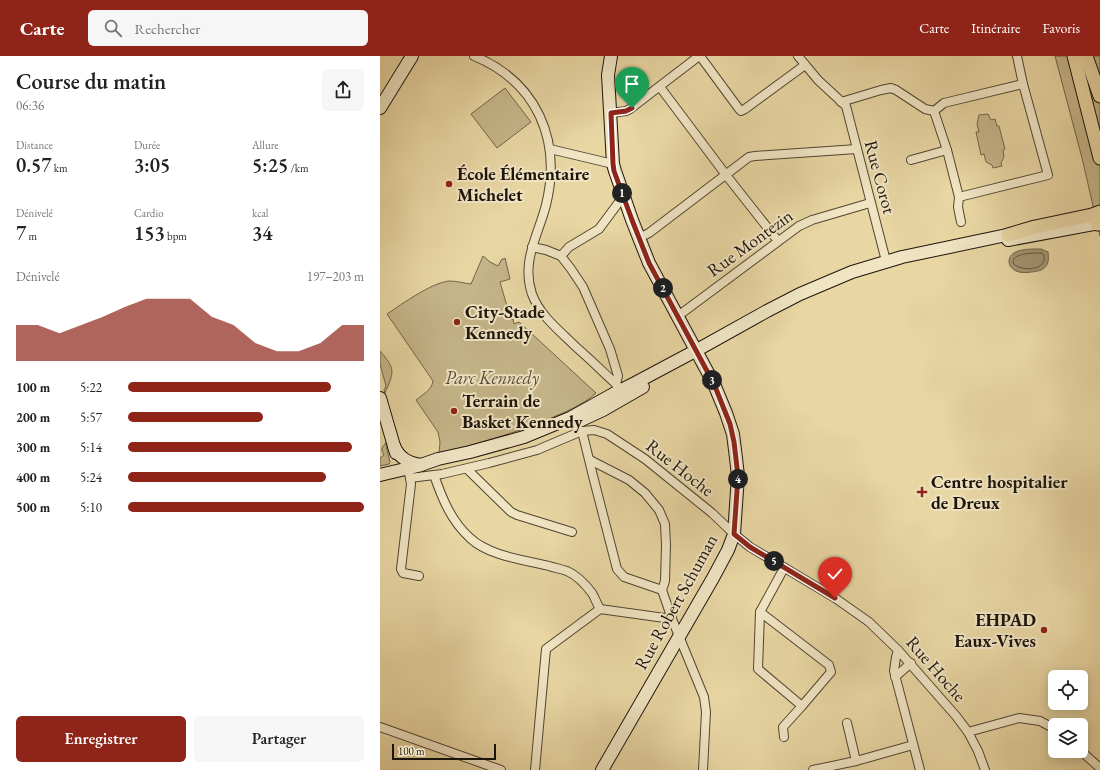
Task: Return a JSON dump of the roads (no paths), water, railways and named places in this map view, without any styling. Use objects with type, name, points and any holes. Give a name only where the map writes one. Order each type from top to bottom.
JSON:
[{"type":"main road","points":[[380,108],[412,56]]},
{"type":"main road","name":"Rue Robert Schuman","points":[[602,770],[724,559],[734,534],[738,476],[733,434],[717,390],[649,263],[614,171],[608,75],[611,56]]},
{"type":"main road","points":[[1074,56],[1100,158]]},
{"type":"main road","points":[[1086,56],[1100,96]]},
{"type":"main road","points":[[1090,56],[1100,85]]},
{"type":"main road","points":[[698,353],[767,311],[795,296],[852,272],[886,261],[934,249],[1008,235],[1035,227],[1092,215],[1099,220]]},
{"type":"main road","points":[[380,475],[417,471],[438,459],[524,437],[570,418],[621,390],[717,345],[804,299],[825,289],[861,276],[896,265],[938,255],[1099,220]]},
{"type":"main road","points":[[380,398],[394,446],[398,454],[413,463],[417,471]]},
{"type":"main road","points":[[394,446],[417,471]]},
{"type":"street","points":[[474,56],[490,59],[511,78],[533,103],[544,124],[550,149],[549,191],[529,259],[529,276],[533,294],[540,310],[621,390]]},
{"type":"street","points":[[611,113],[628,110],[700,56],[741,111],[805,64]]},
{"type":"street","points":[[798,56],[824,87],[841,102],[891,88],[925,109],[934,111]]},
{"type":"street","points":[[959,197],[1048,175],[1017,56]]},
{"type":"street","points":[[934,111],[944,103],[1023,82]]},
{"type":"street","points":[[660,87],[778,241]]},
{"type":"street","name":"Rue Corot","points":[[841,102],[846,106],[886,261]]},
{"type":"street","points":[[934,111],[947,150],[959,197],[958,207],[961,222]]},
{"type":"street","points":[[550,149],[613,164]]},
{"type":"street","points":[[639,238],[649,233],[745,160],[755,156],[857,149]]},
{"type":"street","points":[[911,160],[947,150]]},
{"type":"street","points":[[560,256],[569,247],[599,229],[619,202],[624,198]]},
{"type":"street","name":"Rue Montezin","points":[[678,316],[799,226],[812,220],[870,203]]},
{"type":"street","points":[[532,247],[546,250],[560,256],[583,287],[610,349],[621,390]]},
{"type":"street","name":"Rue Hoche","points":[[417,471],[467,469],[537,450],[582,431],[594,430],[607,434],[645,459],[712,513],[750,547],[835,598],[869,622],[911,664],[956,716],[968,732],[978,751],[985,770]]},
{"type":"street","points":[[582,431],[617,569],[624,577],[662,590]]},
{"type":"street","points":[[590,460],[629,480],[645,493],[659,510],[665,524],[666,544],[664,581],[662,590],[679,637],[704,697],[706,712],[703,770]]},
{"type":"street","points":[[467,469],[511,512],[572,532]]},
{"type":"street","points":[[419,576],[403,573],[401,571],[411,484],[417,471],[445,504],[459,526],[470,538],[499,554],[567,571],[592,592],[600,609]]},
{"type":"street","points":[[784,568],[760,612],[758,668],[802,706]]},
{"type":"street","points":[[535,770],[546,649],[600,609],[672,619]]},
{"type":"street","points":[[760,612],[829,665],[831,672],[783,727],[784,737]]},
{"type":"street","points":[[898,650],[894,671],[895,677],[920,770]]},
{"type":"street","points":[[895,677],[911,664]]},
{"type":"street","points":[[968,732],[1018,718],[1040,721],[1048,725]]},
{"type":"street","points":[[847,723],[856,760]]},
{"type":"street","points":[[380,726],[501,770]]},
{"type":"street","points":[[813,770],[914,745]]},
{"type":"street","points":[[1088,757],[1100,768]]},
{"type":"water","points":[[1041,249],[1048,252],[1048,261],[1046,267],[1043,269],[1027,273],[1018,272],[1010,266],[1010,257],[1017,251]]},
{"type":"place","name":"École Élémentaire Michelet","points":[[449,184]]},
{"type":"place","name":"City-Stade Kennedy","points":[[457,322]]},
{"type":"place","name":"Terrain de Basket Kennedy","points":[[454,411]]},
{"type":"place","name":"Centre hospitalier de Dreux","points":[[922,492]]},
{"type":"place","name":"EHPAD Eaux-Vives","points":[[1044,630]]},
{"type":"park label","name":"Parc Kennedy","points":[[492,378]]}]
